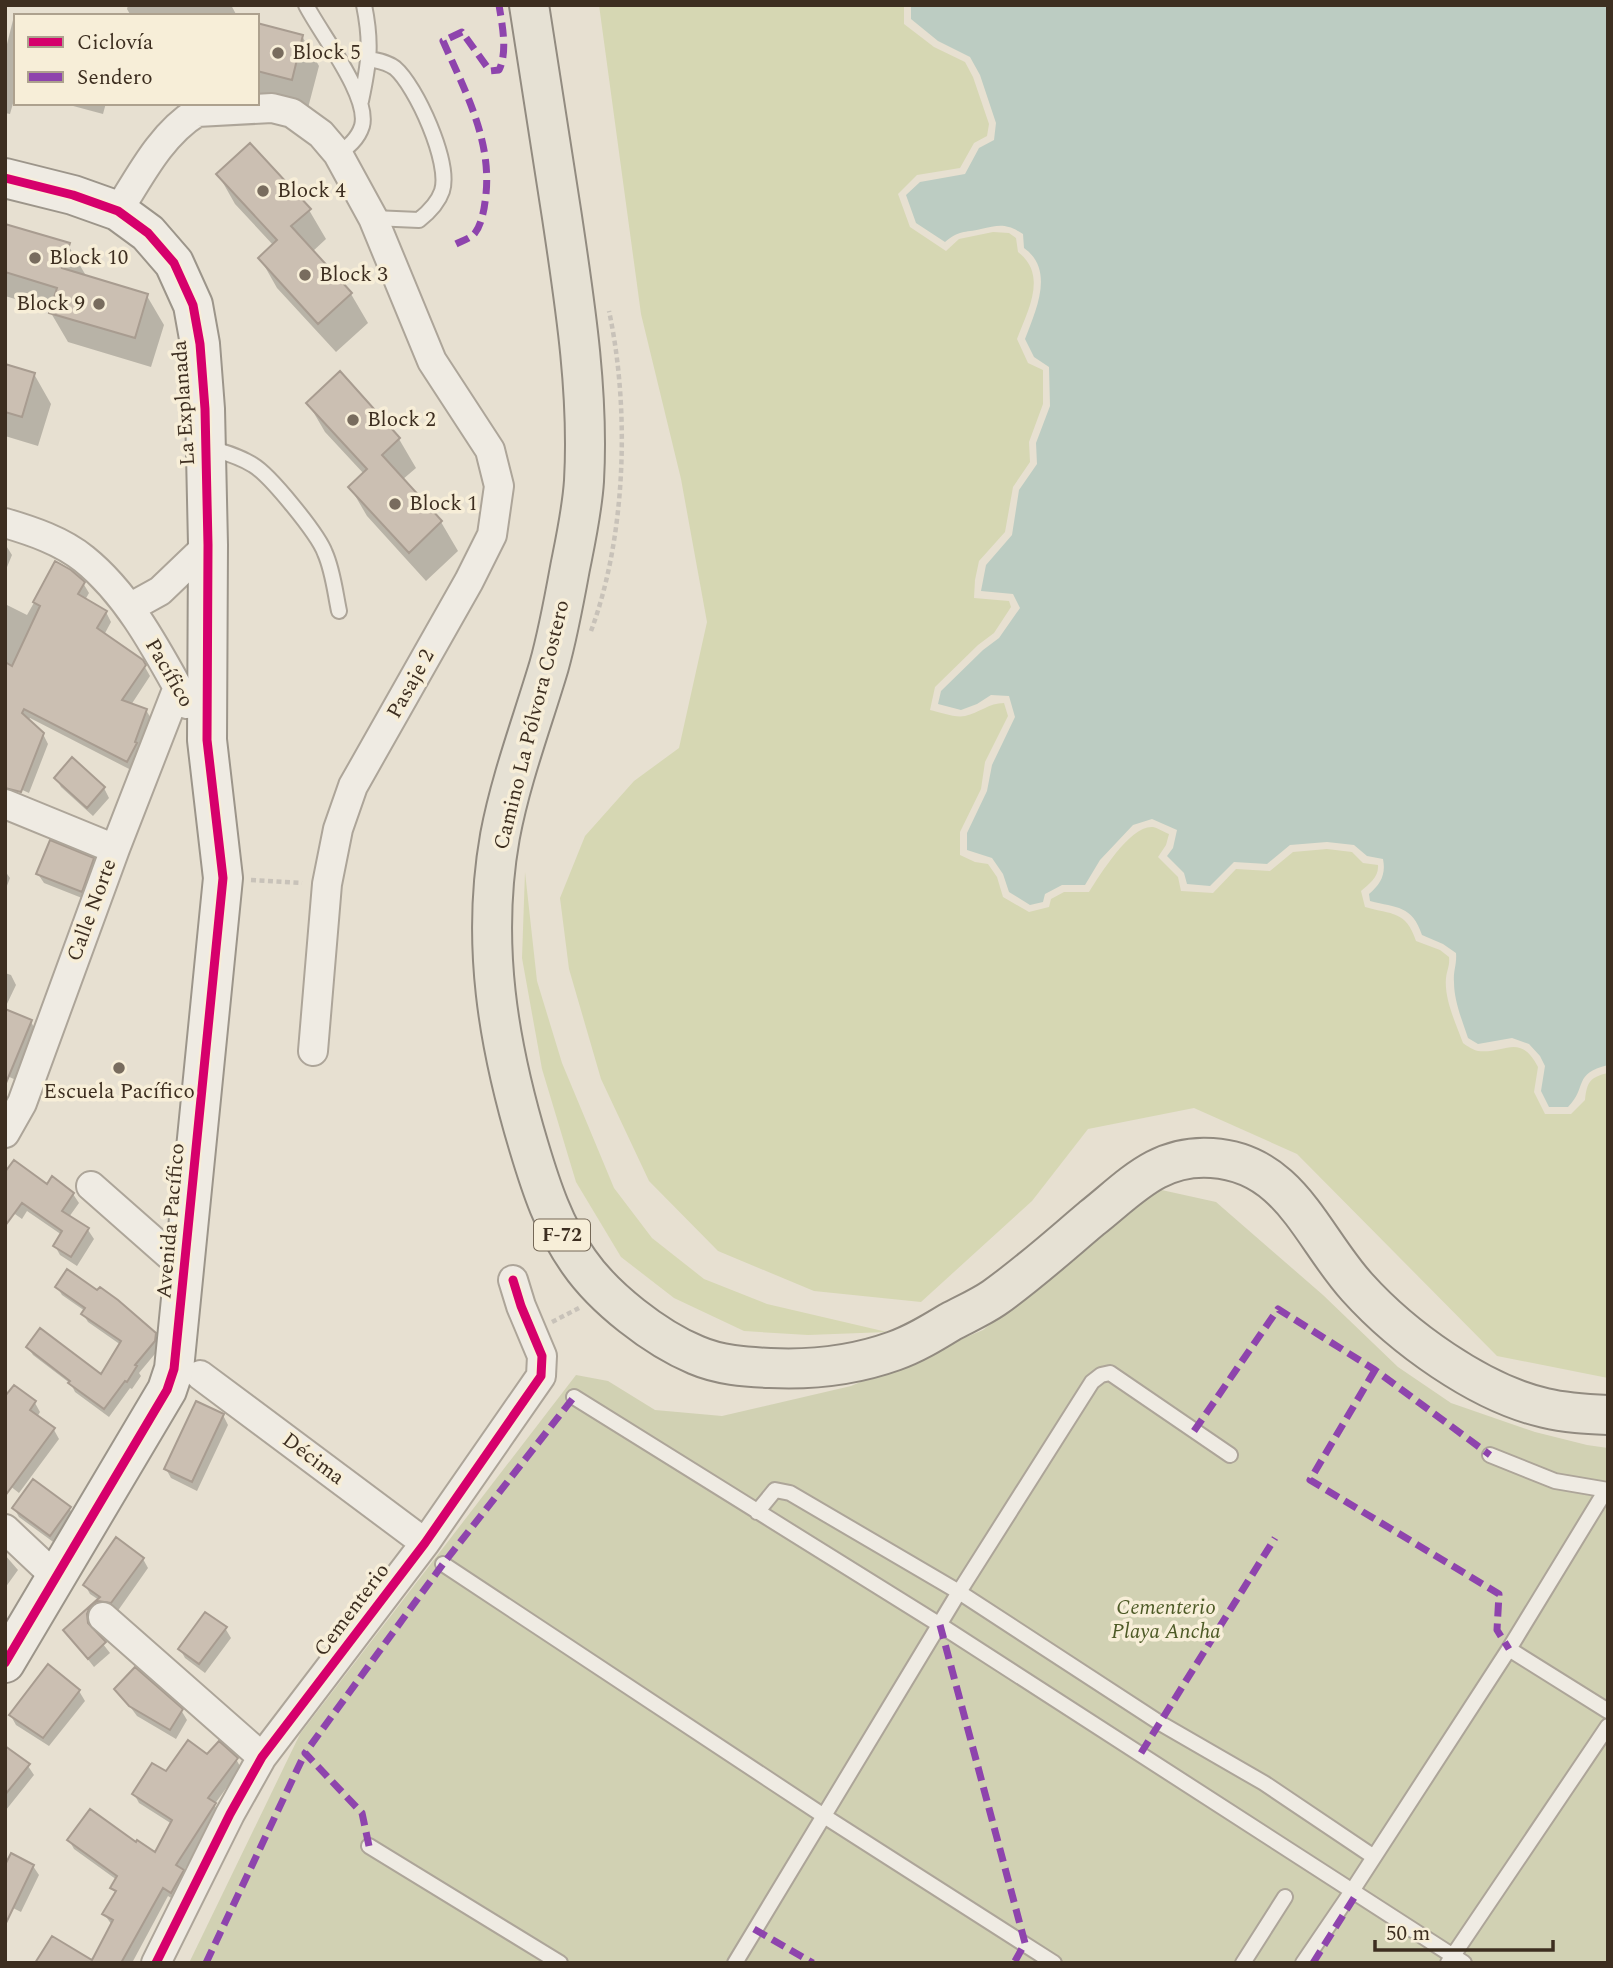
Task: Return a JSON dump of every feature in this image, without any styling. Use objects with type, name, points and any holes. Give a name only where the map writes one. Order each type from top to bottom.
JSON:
[{"type":"main road","name":"Camino La Pólvora Costero","points":[[529,5],[577,318],[584,479],[580,523],[549,664],[525,740],[500,838],[491,939],[494,992],[517,1107],[541,1187],[557,1225],[579,1262],[606,1293],[652,1329],[692,1354],[723,1364],[764,1368],[803,1369],[862,1360],[895,1351],[922,1339],[992,1300],[1144,1175],[1177,1161],[1213,1158],[1247,1166],[1278,1184],[1301,1210],[1331,1256],[1356,1286],[1400,1329],[1438,1357],[1499,1391],[1542,1408],[1608,1415]]},
{"type":"street","points":[[118,211],[153,155],[187,118],[197,112],[272,108],[292,113],[321,134],[338,154],[373,218]]},
{"type":"street","name":"La Explanada","points":[[5,178],[73,195],[118,211],[148,233],[174,263],[193,305],[200,344],[206,446],[207,740]]},
{"type":"street","name":"Pasaje 2","points":[[313,1051],[327,884],[338,829],[353,786],[492,535],[499,486],[489,450],[432,361],[373,218]]},
{"type":"street","name":"Pacífico","points":[[5,523],[42,534],[83,558],[131,607],[207,740]]},
{"type":"street","points":[[131,607],[160,591],[208,545]]},
{"type":"street","name":"Calle Norte","points":[[5,1133],[13,1101],[178,687]]},
{"type":"street","name":"Avenida Pacífico","points":[[5,1663],[167,1390],[174,1369],[223,878],[207,740]]},
{"type":"street","points":[[5,804],[115,849]]},
{"type":"street","points":[[90,1186],[184,1268]]},
{"type":"street","name":"Cementerio","points":[[156,1963],[230,1814],[262,1757],[425,1543],[541,1376],[542,1356],[513,1280]]},
{"type":"street","name":"Décima","points":[[200,1375],[425,1543]]},
{"type":"street","points":[[5,1529],[55,1577]]},
{"type":"street","points":[[103,1617],[262,1757]]},
{"type":"lane","points":[[306,5],[361,101]]},
{"type":"lane","points":[[338,154],[351,145],[362,125],[361,101],[370,59],[370,34],[364,5]]},
{"type":"lane","points":[[370,59],[388,63],[397,70],[427,120],[442,156],[443,189],[431,210],[419,220],[373,218]]},
{"type":"lane","points":[[206,446],[237,456],[255,466],[312,532],[324,548],[329,561],[339,611]]},
{"type":"lane","points":[[735,1963],[959,1592],[1093,1382],[1101,1375],[1110,1373],[1230,1455]]},
{"type":"lane","points":[[574,1397],[940,1625],[1455,1960],[1608,1726]]},
{"type":"lane","points":[[1303,1963],[1509,1649],[1607,1490],[1555,1481],[1490,1455]]},
{"type":"lane","points":[[758,1512],[775,1490],[790,1493],[959,1592],[1160,1723],[1264,1783],[1374,1857]]},
{"type":"lane","points":[[443,1564],[824,1816],[1054,1963]]},
{"type":"lane","points":[[1509,1649],[1608,1711]]},
{"type":"lane","points":[[369,1846],[560,1963]]},
{"type":"lane","points":[[1243,1963],[1285,1897]]},
{"type":"path","points":[[589,638],[598,614],[614,537],[621,458],[617,364],[608,306]]},
{"type":"path","points":[[223,878],[327,884]]},
{"type":"path","points":[[533,1333],[606,1293]]},
{"type":"green space","points":[[599,5],[904,5],[904,24],[934,47],[965,62],[989,124],[987,136],[974,143],[960,168],[917,175],[898,194],[910,227],[946,251],[959,239],[993,232],[1009,233],[1016,238],[1018,252],[1027,261],[1034,282],[1030,305],[1017,339],[1028,363],[1043,370],[1043,404],[1029,442],[1030,462],[1013,487],[1005,532],[979,561],[975,580],[974,598],[1009,601],[1011,607],[994,633],[935,687],[930,710],[961,716],[1004,703],[1008,716],[985,762],[981,789],[960,832],[960,855],[988,864],[997,877],[1003,897],[1029,912],[1049,907],[1051,899],[1064,892],[1089,892],[1126,842],[1144,829],[1153,827],[1169,834],[1158,857],[1178,877],[1181,891],[1213,893],[1236,869],[1270,871],[1293,852],[1327,849],[1352,852],[1363,863],[1378,865],[1375,877],[1361,891],[1365,907],[1397,915],[1408,924],[1416,941],[1440,950],[1449,957],[1447,994],[1463,1043],[1478,1051],[1511,1047],[1525,1050],[1538,1067],[1534,1092],[1545,1114],[1571,1114],[1585,1100],[1590,1081],[1608,1073],[1608,1378],[1497,1356],[1297,1154],[1194,1108],[1088,1129],[1032,1201],[921,1302],[814,1291],[718,1251],[649,1181],[601,1079],[569,969],[560,898],[585,836],[634,781],[679,748],[707,622],[681,479],[641,314]]},
{"type":"green space","points":[[525,872],[537,981],[562,1063],[614,1188],[652,1238],[704,1279],[767,1304],[887,1332],[808,1335],[744,1331],[674,1298],[621,1257],[576,1182],[542,1069],[522,958]]},
{"type":"green space","name":"Cementerio Playa Ancha","points":[[1148,1187],[1216,1202],[1323,1295],[1398,1367],[1451,1403],[1535,1432],[1608,1448],[1608,1963],[189,1963],[300,1734],[576,1375],[608,1381],[655,1410],[722,1416],[851,1386],[983,1330],[1071,1260]]},
{"type":"shaded area","points":[[911,5],[1608,5],[1608,1065],[1585,1077],[1568,1107],[1549,1107],[1541,1091],[1545,1066],[1529,1044],[1512,1038],[1478,1044],[1468,1038],[1455,996],[1456,953],[1422,935],[1413,918],[1402,909],[1370,901],[1369,894],[1383,874],[1383,859],[1367,856],[1354,845],[1327,842],[1290,845],[1267,864],[1234,862],[1210,886],[1187,884],[1184,873],[1167,856],[1173,848],[1177,830],[1152,819],[1133,825],[1100,860],[1085,885],[1062,885],[1045,894],[1043,902],[1030,905],[1009,892],[1003,874],[992,858],[967,850],[967,833],[987,791],[992,765],[1015,717],[1009,696],[991,695],[961,710],[938,704],[941,691],[999,638],[1020,608],[1013,594],[981,591],[986,565],[1012,535],[1019,490],[1037,464],[1036,443],[1050,406],[1049,367],[1034,357],[1025,339],[1038,303],[1041,279],[1039,267],[1024,248],[1023,234],[1012,228],[998,226],[962,232],[945,242],[916,223],[906,195],[920,182],[965,174],[979,148],[994,140],[996,123],[980,75],[970,57],[938,41],[911,19]]},
{"type":"building","name":"Block 5","points":[[259,24],[303,35],[292,80],[259,72]]},
{"type":"building","points":[[250,143],[311,209],[291,226],[352,293],[318,324],[258,258],[277,240],[216,174]]},
{"type":"building","points":[[5,224],[70,243],[62,268],[148,294],[135,338],[49,313],[57,288],[5,272]]},
{"type":"building","points":[[5,364],[35,373],[22,417],[5,412]]},
{"type":"building","points":[[340,371],[400,438],[382,455],[442,521],[409,553],[348,487],[367,469],[306,403]]},
{"type":"building","points":[[55,561],[85,582],[78,594],[107,611],[97,628],[143,660],[146,665],[122,700],[147,709],[135,742],[137,743],[127,762],[24,709],[22,713],[44,733],[21,792],[5,788],[5,662],[12,666],[40,606],[33,602]]},
{"type":"building","points":[[72,757],[105,787],[87,808],[54,778]]},
{"type":"building","points":[[50,840],[94,858],[82,892],[36,874]]},
{"type":"building","points":[[5,1009],[32,1020],[6,1083],[5,1083]]},
{"type":"building","points":[[14,1160],[47,1184],[52,1176],[74,1193],[62,1211],[89,1228],[71,1257],[53,1246],[62,1231],[22,1203],[5,1226],[5,1172]]},
{"type":"building","points":[[67,1269],[97,1290],[100,1287],[156,1333],[155,1341],[135,1365],[137,1366],[127,1382],[125,1381],[104,1409],[26,1347],[40,1328],[101,1374],[121,1341],[81,1314],[85,1308],[55,1287]]},
{"type":"building","points":[[14,1385],[36,1401],[30,1410],[55,1428],[5,1496],[5,1396]]},
{"type":"building","points":[[196,1401],[224,1414],[192,1482],[164,1469]]},
{"type":"building","points":[[33,1479],[71,1507],[50,1536],[12,1508]]},
{"type":"building","points":[[116,1537],[144,1558],[111,1603],[98,1601],[90,1607],[87,1614],[88,1623],[106,1642],[88,1659],[63,1630],[100,1597],[83,1585]]},
{"type":"building","points":[[205,1612],[227,1627],[199,1664],[178,1649]]},
{"type":"building","points":[[48,1664],[80,1690],[43,1738],[9,1715]]},
{"type":"building","points":[[135,1667],[183,1709],[170,1730],[129,1706],[114,1689]]},
{"type":"building","points":[[188,1740],[207,1754],[219,1741],[238,1758],[208,1798],[216,1803],[176,1865],[184,1870],[171,1893],[163,1888],[121,1963],[35,1963],[52,1936],[92,1960],[113,1920],[102,1914],[116,1891],[110,1888],[117,1876],[67,1840],[90,1809],[136,1842],[137,1840],[155,1852],[172,1820],[132,1794],[152,1763],[166,1771]]},
{"type":"building","points":[[5,1746],[30,1764],[5,1795]]},
{"type":"building","points":[[11,1853],[34,1865],[5,1925],[5,1865]]},
{"type":"marked path","points":[[456,244],[473,235],[481,222],[487,181],[482,139],[476,119],[443,41],[462,32],[490,71],[499,70],[504,47],[499,5]]},
{"type":"marked path","points":[[1194,1431],[1278,1309],[1375,1370],[1490,1455]]},
{"type":"marked path","points":[[1375,1370],[1310,1480],[1499,1594],[1497,1630],[1509,1649]]},
{"type":"marked path","points":[[369,1846],[362,1813],[305,1753],[443,1564],[574,1397]]},
{"type":"marked path","points":[[1141,1753],[1275,1538]]},
{"type":"marked path","points":[[940,1625],[1025,1943],[1014,1963]]},
{"type":"marked path","points":[[206,1963],[305,1753]]},
{"type":"marked path","points":[[1313,1963],[1357,1893]]},
{"type":"marked path","points":[[754,1929],[813,1963]]},
{"type":"cycle path","points":[[5,178],[73,195],[118,211],[148,233],[174,263],[193,305],[200,344],[205,409],[208,545],[207,740],[223,878],[174,1369],[167,1390],[5,1663]]},
{"type":"cycle path","points":[[156,1963],[230,1814],[262,1757],[425,1543],[541,1376],[542,1356],[513,1280]]},
{"type":"place","name":"Block 5","points":[[278,53]]},
{"type":"place","name":"Block 4","points":[[263,191]]},
{"type":"place","name":"Block 10","points":[[35,258]]},
{"type":"place","name":"Block 3","points":[[305,275]]},
{"type":"place","name":"Block 9","points":[[99,304]]},
{"type":"place","name":"Block 2","points":[[353,420]]},
{"type":"place","name":"Block 1","points":[[395,504]]},
{"type":"place","name":"Escuela Pacífico","points":[[119,1068]]}]
